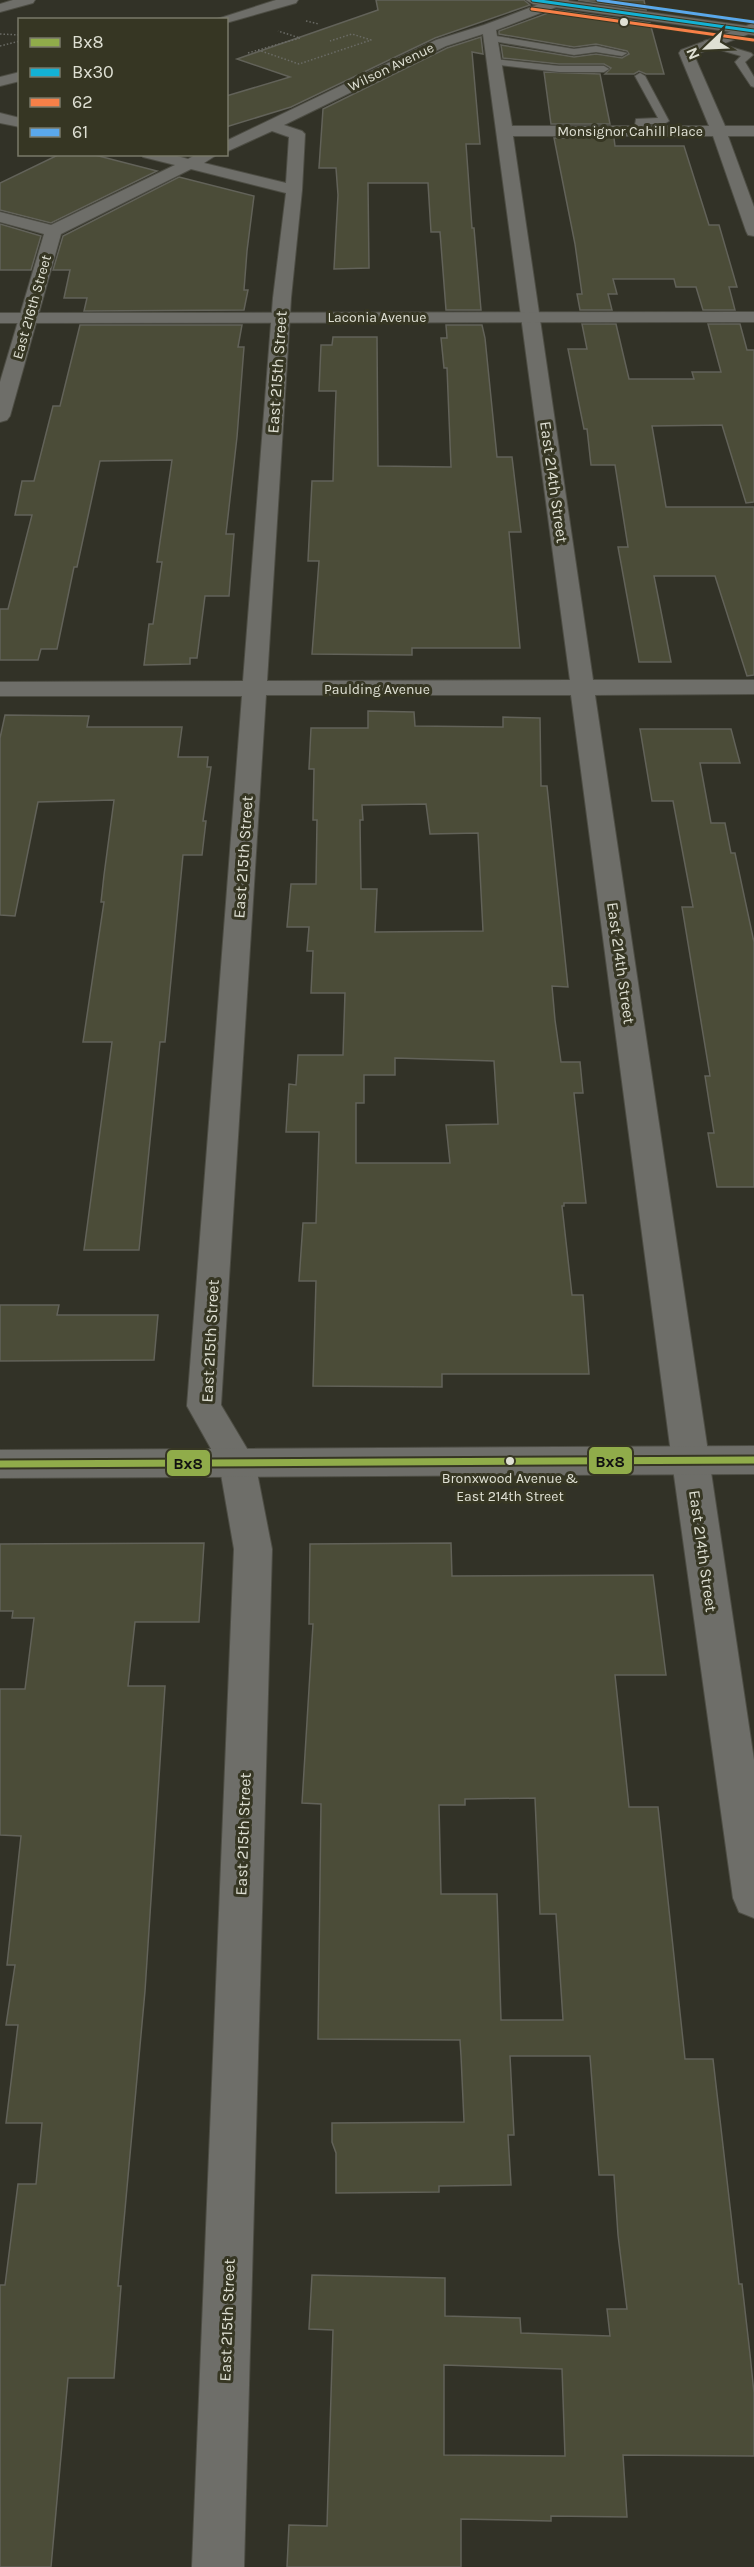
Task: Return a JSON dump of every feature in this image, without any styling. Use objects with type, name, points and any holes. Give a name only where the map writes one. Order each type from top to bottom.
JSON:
[{"type":"main road","points":[[533,0],[751,29]]},
{"type":"street","points":[[0,8],[28,0]]},
{"type":"street","points":[[228,18],[291,0]]},
{"type":"street","name":"Wilson Avenue","points":[[228,146],[441,43],[489,33],[556,2]]},
{"type":"street","points":[[751,29],[707,43],[686,53],[719,131],[754,231]]},
{"type":"street","name":"East 214th Street","points":[[489,33],[505,131],[690,1461],[754,1898]]},
{"type":"street","points":[[0,82],[18,77]]},
{"type":"street","points":[[0,118],[18,122]]},
{"type":"street","name":"East 215th Street","points":[[218,2567],[253,1549],[237,1462],[204,1406],[253,689],[297,134],[272,126]]},
{"type":"street","name":"Monsignor Cahill Place","points":[[505,131],[754,131]]},
{"type":"street","points":[[157,156],[294,190]]},
{"type":"street","points":[[0,217],[53,231],[206,156]]},
{"type":"street","name":"East 216th Street","points":[[0,416],[53,231]]},
{"type":"street","name":"Laconia Avenue","points":[[0,318],[754,317]]},
{"type":"street","name":"Paulding Avenue","points":[[0,689],[754,687]]},
{"type":"street","points":[[0,1464],[754,1461]]},
{"type":"lane","points":[[489,33],[574,52],[596,49],[622,53]]},
{"type":"lane","points":[[707,43],[751,55]]},
{"type":"lane","points":[[751,55],[740,62],[754,84]]},
{"type":"lane","points":[[494,62],[559,69],[604,69]]},
{"type":"lane","points":[[639,131],[639,121],[664,121],[640,76]]},
{"type":"path","points":[[304,20],[319,24]]},
{"type":"path","points":[[248,53],[300,38],[273,29],[283,26]]},
{"type":"path","points":[[0,34],[18,34]]},
{"type":"path","points":[[258,50],[300,64],[371,40],[352,34],[330,41]]},
{"type":"path","points":[[0,46],[18,42]]},
{"type":"building","points":[[376,0],[524,0],[530,5],[435,38],[291,107],[228,126],[228,95],[290,77],[237,59],[378,10]]},
{"type":"building","points":[[578,0],[644,0],[646,10]]},
{"type":"building","points":[[556,10],[650,23],[664,74],[646,74],[639,71],[634,74],[605,74],[611,68],[604,64],[559,64],[503,58],[501,45],[574,57],[596,54],[622,58],[629,54],[627,51],[596,44],[574,47],[499,34],[499,31]]},
{"type":"building","points":[[481,37],[483,54],[472,52],[480,144],[466,144],[481,310],[446,310],[440,232],[431,232],[428,183],[368,183],[369,268],[334,269],[338,195],[336,168],[319,168],[323,109],[447,48]]},
{"type":"building","points":[[544,72],[600,74],[610,124],[551,124]]},
{"type":"building","points":[[554,138],[614,138],[615,146],[684,146],[709,225],[719,225],[737,287],[729,287],[735,310],[703,310],[696,287],[676,287],[674,279],[613,279],[617,294],[608,294],[612,310],[580,310],[577,294],[582,294],[575,244]]},
{"type":"building","points":[[56,156],[99,156],[157,171],[51,223],[0,210],[0,183]]},
{"type":"building","points":[[179,177],[254,196],[244,290],[248,290],[244,310],[84,311],[87,298],[64,298],[70,270],[53,270],[63,236]]},
{"type":"building","points":[[0,224],[41,236],[31,270],[0,270]]},
{"type":"building","points":[[582,324],[616,324],[629,379],[694,379],[692,372],[721,372],[708,324],[740,324],[747,350],[754,350],[754,502],[746,503],[722,425],[652,426],[666,507],[754,507],[754,675],[747,676],[715,576],[654,576],[671,662],[639,662],[618,547],[628,547],[615,465],[591,465],[587,429],[584,429],[568,349],[587,349]]},
{"type":"building","points":[[80,325],[242,325],[238,347],[244,347],[226,534],[234,534],[229,596],[205,596],[197,658],[190,658],[190,664],[144,665],[149,624],[153,624],[162,562],[157,562],[172,460],[100,461],[57,649],[41,649],[38,660],[0,660],[0,609],[8,609],[32,515],[15,515],[22,481],[34,481],[53,406],[60,406]]},
{"type":"building","points":[[446,325],[482,325],[485,338],[497,457],[512,457],[521,532],[509,532],[520,648],[412,648],[412,655],[312,654],[319,561],[308,561],[312,481],[333,481],[336,391],[319,391],[321,345],[332,345],[333,337],[377,337],[378,466],[451,467],[447,368],[444,368],[441,338],[447,338]]},
{"type":"building","points":[[368,711],[414,712],[415,726],[503,727],[503,717],[540,718],[541,786],[547,786],[568,987],[552,986],[555,1020],[561,1062],[580,1062],[583,1093],[574,1093],[586,1203],[564,1203],[562,1206],[572,1295],[583,1295],[589,1374],[442,1374],[442,1387],[313,1386],[316,1281],[299,1281],[303,1223],[316,1223],[319,1132],[286,1132],[289,1084],[296,1085],[298,1055],[343,1055],[345,993],[311,993],[313,951],[307,951],[309,927],[287,927],[291,884],[316,884],[317,820],[313,820],[314,769],[309,769],[311,728],[368,728]],"holes":[[[426,804],[430,834],[478,833],[483,931],[375,932],[377,889],[361,889],[360,820],[363,820],[362,805]],[[395,1058],[494,1061],[498,1124],[446,1125],[450,1163],[356,1163],[356,1103],[364,1103],[364,1075],[395,1075]]]},
{"type":"building","points":[[5,715],[89,716],[87,727],[182,727],[178,757],[208,757],[207,767],[211,767],[203,821],[206,821],[202,855],[183,855],[165,1042],[160,1042],[139,1250],[84,1250],[112,1042],[83,1042],[104,902],[101,902],[114,800],[38,802],[15,916],[0,915],[0,738]]},
{"type":"building","points":[[640,729],[731,729],[740,763],[700,763],[711,823],[725,823],[731,853],[735,853],[754,942],[754,1187],[717,1187],[708,1133],[714,1133],[705,1076],[710,1076],[682,907],[693,907],[673,801],[652,801]]},
{"type":"building","points":[[0,1305],[59,1305],[57,1315],[158,1315],[154,1360],[0,1361]]},
{"type":"building","points":[[204,1543],[199,1622],[135,1622],[128,1686],[165,1686],[145,1991],[118,2286],[121,2286],[114,2378],[68,2378],[51,2567],[0,2567],[0,2285],[5,2285],[18,2184],[36,2184],[42,2123],[6,2123],[18,2025],[6,2025],[15,1965],[7,1965],[21,1836],[0,1835],[0,1689],[25,1689],[34,1618],[12,1618],[13,1611],[0,1611],[0,1544]]},
{"type":"building","points":[[451,1543],[452,1576],[653,1575],[666,1675],[615,1675],[629,1807],[658,1807],[685,2059],[713,2059],[739,2284],[742,2284],[750,2354],[754,2393],[754,2456],[623,2455],[627,2517],[551,2516],[551,2521],[461,2519],[461,2567],[287,2567],[289,2525],[327,2526],[333,2330],[309,2329],[312,2275],[445,2278],[445,2316],[520,2318],[521,2333],[610,2336],[607,2309],[627,2309],[618,2235],[614,2175],[599,2175],[590,2056],[510,2056],[514,2135],[508,2135],[511,2185],[439,2186],[439,2192],[336,2193],[336,2153],[332,2142],[332,2123],[464,2122],[460,2040],[318,2039],[321,1804],[302,1803],[313,1624],[309,1624],[310,1544]],"holes":[[[535,1798],[540,1914],[556,1914],[563,2020],[501,2020],[497,1894],[441,1894],[439,1805],[465,1805],[465,1799]],[[444,2365],[562,2369],[565,2456],[444,2455]]]},
{"type":"transit line","name":"Bx30","points":[[533,0],[754,31]]},
{"type":"transit line","name":"61","points":[[598,0],[754,22]]},
{"type":"transit line","name":"62","points":[[532,9],[753,40]]},
{"type":"transit line","name":"Bx8","points":[[0,1464],[754,1460]]},
{"type":"place","name":"Bronxwood Avenue & East 214th Street","points":[[510,1461]]}]
